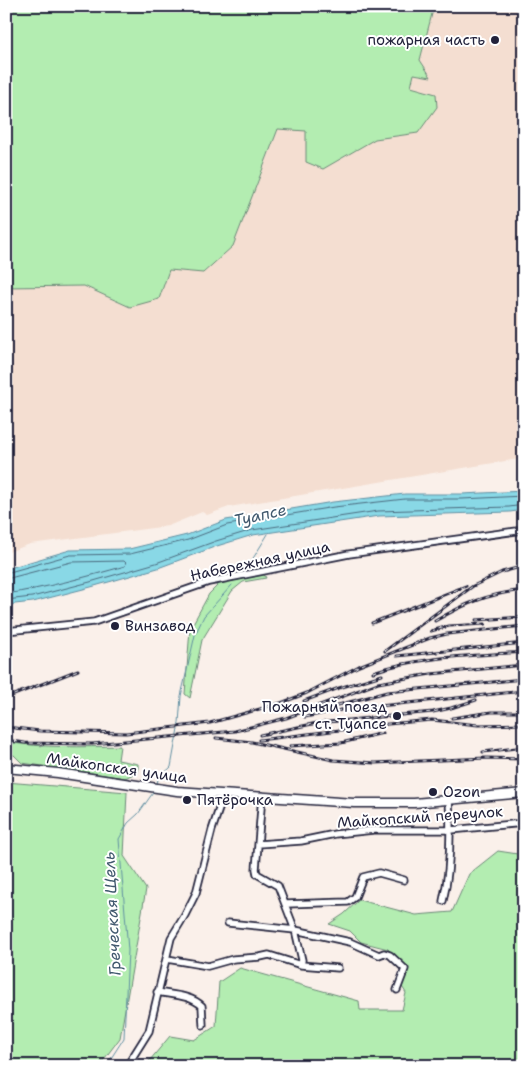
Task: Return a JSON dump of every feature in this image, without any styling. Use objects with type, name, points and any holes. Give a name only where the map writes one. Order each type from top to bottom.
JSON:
[{"type":"main road","name":"Майкопская улица","points":[[6,768],[49,772],[160,789],[376,804],[414,803],[524,794]]},
{"type":"street","name":"Набережная улица","points":[[6,631],[94,622],[209,582],[340,556],[524,530]]},
{"type":"street","points":[[127,1066],[149,1031],[157,992],[168,959],[171,938],[185,916],[196,893],[212,830],[224,794]]},
{"type":"street","points":[[262,796],[257,874],[278,886],[295,930],[302,960],[301,965]]},
{"type":"street","points":[[443,901],[448,877],[451,830],[449,800]]},
{"type":"street","name":"Майкопский переулок","points":[[258,844],[301,841],[335,834],[374,830],[451,830],[524,823]]},
{"type":"street","points":[[286,904],[348,902],[355,897],[363,877],[379,873],[404,880]]},
{"type":"street","points":[[228,923],[295,930],[350,942],[379,955],[384,953],[390,955],[405,969],[397,990]]},
{"type":"street","points":[[168,959],[208,966],[233,959],[269,955],[301,965],[338,968]]},
{"type":"street","points":[[157,992],[198,1002],[202,1006],[203,1025]]},
{"type":"shaded area","points":[[434,6],[508,6],[524,13],[524,458],[229,507],[207,515],[202,512],[168,526],[30,544],[6,553],[6,287],[84,286],[130,307],[169,270],[203,273],[233,246],[278,129],[306,130],[306,162],[323,169],[375,139],[418,133],[435,94],[411,87],[414,74],[430,76],[420,60]]},
{"type":"green space","points":[[6,6],[434,6],[420,60],[431,77],[414,74],[411,87],[436,94],[437,107],[418,133],[375,139],[323,169],[306,162],[306,131],[278,129],[233,246],[203,273],[169,270],[159,299],[130,307],[84,286],[6,287]]},
{"type":"green space","points":[[264,574],[266,578],[243,582],[232,591],[202,640],[190,698],[185,694],[190,629],[209,594],[219,584]]},
{"type":"green space","points":[[6,742],[77,747],[120,746],[118,760],[138,764],[138,772],[125,778],[22,763],[14,755],[6,755]]},
{"type":"green space","points":[[6,782],[127,792],[124,856],[146,889],[120,1038],[99,1066],[6,1066]]},
{"type":"green space","points":[[498,851],[524,855],[524,1066],[145,1066],[170,1036],[194,1040],[216,1026],[219,982],[240,968],[359,1001],[360,1010],[402,1010],[406,993],[399,982],[405,967],[388,949],[361,942],[350,931],[329,924],[344,914],[359,900],[416,915],[452,912],[469,874]]},
{"type":"water","name":"Туапсе","points":[[524,491],[524,510],[379,516],[253,535],[158,568],[91,587],[33,602],[6,605],[6,569],[70,550],[129,549],[187,535],[226,520],[333,502],[405,494]]},
{"type":"waterway","points":[[249,565],[268,534]]},
{"type":"waterway","points":[[157,784],[158,779],[171,767],[179,723],[181,696],[195,635],[204,616],[232,585]]},
{"type":"waterway","name":"Греческая Щель","points":[[106,1066],[124,1038],[128,950],[119,839],[128,823],[138,814],[155,790]]},
{"type":"railway","points":[[385,651],[473,586],[502,572],[524,566]]},
{"type":"railway","points":[[372,623],[466,586]]},
{"type":"railway","points":[[435,621],[478,600],[524,590]]},
{"type":"railway","points":[[476,620],[524,617]]},
{"type":"railway","points":[[431,631],[449,626],[485,624]]},
{"type":"railway","points":[[6,727],[40,731],[126,733],[210,723],[281,703],[307,693],[359,666],[430,638],[447,634],[524,626]]},
{"type":"railway","points":[[397,656],[524,643]]},
{"type":"railway","points":[[373,672],[429,660],[524,652]]},
{"type":"railway","points":[[6,740],[25,743],[92,744],[235,731],[286,718],[378,683],[431,674],[524,665]]},
{"type":"railway","points":[[6,698],[78,670]]},
{"type":"railway","points":[[304,701],[382,675]]},
{"type":"railway","points":[[338,705],[387,692],[524,679]]},
{"type":"railway","points":[[305,717],[341,710],[524,691]]},
{"type":"railway","points":[[260,735],[317,723],[433,712],[476,700]]},
{"type":"railway","points":[[452,718],[491,712],[524,712]]},
{"type":"railway","points":[[259,740],[432,720],[478,725],[524,724]]},
{"type":"railway","points":[[290,746],[341,743],[383,733]]},
{"type":"railway","points":[[216,738],[252,742],[333,760],[375,763],[486,758],[524,759]]},
{"type":"railway","points":[[483,752],[524,747]]},
{"type":"place","name":"пожарная часть","points":[[495,40]]},
{"type":"place","name":"Винзавод","points":[[115,626]]},
{"type":"place","name":"Пожарный поезд ст. Туапсе","points":[[397,716]]},
{"type":"place","name":"Ozon","points":[[433,792]]},
{"type":"place","name":"Пятёрочка","points":[[187,800]]}]
